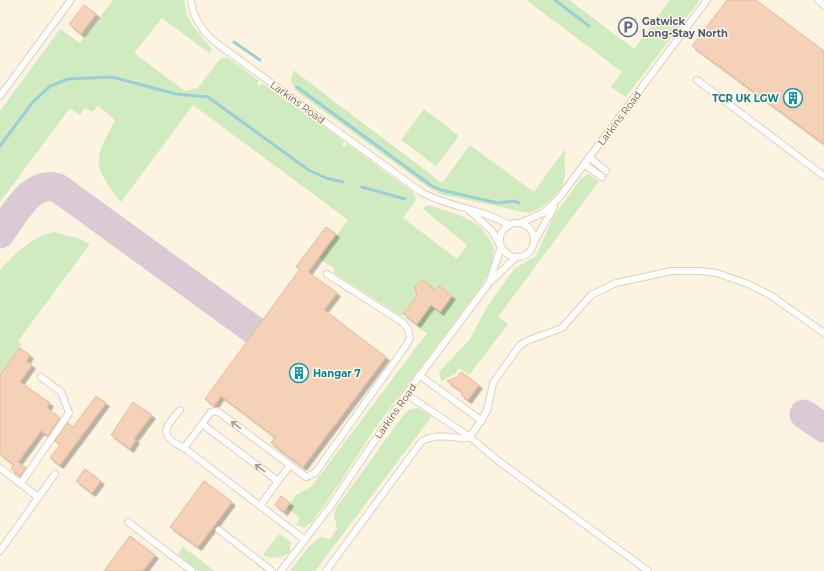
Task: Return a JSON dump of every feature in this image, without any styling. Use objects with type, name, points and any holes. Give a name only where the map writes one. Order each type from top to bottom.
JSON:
[{"type":"lane","points":[[0,96],[71,0]]},
{"type":"lane","name":"Larkins Road","points":[[191,0],[192,9],[200,24],[219,46],[421,192],[441,202],[497,218],[508,225]]},
{"type":"lane","name":"Larkins Road","points":[[520,223],[543,213],[559,198],[707,0]]},
{"type":"lane","points":[[818,0],[824,5]]},
{"type":"lane","points":[[697,80],[824,176]]},
{"type":"lane","points":[[584,164],[604,174],[589,157]]},
{"type":"lane","points":[[469,210],[492,231],[501,247],[509,255],[516,257],[526,255],[530,252],[534,242],[559,198]]},
{"type":"lane","points":[[501,247],[500,242],[502,232],[508,225],[520,223],[530,228],[534,237],[534,242]]},
{"type":"lane","name":"Larkins Road","points":[[281,571],[336,498],[419,375],[489,283],[501,247]]},
{"type":"lane","points":[[489,283],[516,257]]},
{"type":"lane","points":[[326,571],[421,442],[427,439],[444,436],[465,439],[470,437],[482,421],[488,408],[493,384],[520,346],[528,340],[562,328],[594,293],[609,286],[638,278],[679,271],[705,272],[725,276],[770,295],[824,333]]},
{"type":"lane","points":[[184,448],[211,412],[217,410],[306,477],[315,473],[410,338],[408,329],[402,322],[327,274]]},
{"type":"lane","points":[[419,375],[482,421]]},
{"type":"lane","points":[[21,483],[69,413],[62,392],[41,377]]},
{"type":"lane","points":[[406,394],[470,437],[497,460],[648,571]]},
{"type":"lane","points":[[180,410],[168,425],[166,434],[172,442],[184,448],[305,540]]},
{"type":"lane","points":[[202,424],[278,481]]},
{"type":"lane","points":[[260,506],[290,465]]},
{"type":"lane","points":[[0,468],[38,497]]},
{"type":"lane","points":[[0,551],[55,474]]},
{"type":"lane","points":[[128,522],[192,571]]},
{"type":"lane","points":[[219,530],[272,571]]},
{"type":"green space","points":[[113,0],[184,0],[187,15],[194,27],[212,49],[209,53],[162,18],[134,53],[185,91],[198,88],[219,60],[223,57],[228,58],[259,81],[257,84],[260,86],[262,83],[344,141],[342,145],[345,147],[347,144],[414,193],[416,200],[403,218],[457,259],[467,245],[422,208],[429,205],[458,215],[475,223],[489,238],[494,248],[492,266],[482,285],[376,427],[312,522],[304,528],[296,525],[300,518],[287,508],[296,495],[311,487],[427,333],[416,326],[422,318],[409,307],[401,316],[334,273],[334,268],[319,258],[348,220],[193,105],[121,202],[105,179],[99,162],[103,145],[115,120],[98,106],[92,112],[85,108],[80,115],[70,108],[0,202],[0,111],[60,29],[80,43]]},
{"type":"green space","points":[[526,0],[569,0],[634,49],[670,0],[700,0],[626,97],[611,87],[622,72]]},
{"type":"green space","points":[[293,70],[442,183],[470,145],[534,192],[565,149],[565,173],[562,186],[559,191],[544,205],[533,212],[528,213],[440,194],[429,188],[296,91],[291,81]]},
{"type":"green space","points":[[424,109],[459,136],[436,166],[401,140]]},
{"type":"green space","points":[[588,174],[599,181],[498,317],[508,324],[469,375],[459,368],[455,374],[441,381],[439,372],[470,339],[487,307],[514,269],[536,256],[555,214],[581,179]]},
{"type":"green space","points":[[54,232],[77,238],[90,244],[18,341],[22,345],[0,375],[0,270],[24,246],[39,237]]},
{"type":"green space","points":[[418,408],[432,416],[315,571],[290,571],[310,545],[321,537],[330,539],[337,529],[334,514],[336,508],[405,413],[411,409]]},
{"type":"green space","points":[[279,534],[291,542],[290,552],[277,558],[263,555]]},
{"type":"green space","points":[[183,547],[215,571],[198,571],[178,554]]},
{"type":"building","name":"TCR UK LGW","points":[[727,0],[756,0],[824,51],[824,144],[692,46]]},
{"type":"building","points":[[84,5],[96,14],[81,34],[69,24]]},
{"type":"building","name":"Hangar 7","points":[[326,227],[336,234],[308,272],[337,293],[324,310],[386,357],[303,467],[271,443],[275,437],[221,396],[214,406],[205,399],[300,269],[296,267]]},
{"type":"building","points":[[421,281],[426,282],[435,291],[439,286],[452,296],[440,312],[431,305],[417,324],[403,314],[417,296],[415,287]]},
{"type":"building","points":[[20,348],[30,355],[26,361],[32,365],[20,382],[50,403],[47,408],[60,418],[48,436],[41,431],[18,462],[26,468],[20,476],[11,469],[14,465],[0,454],[0,375]]},
{"type":"building","points":[[461,372],[479,385],[468,400],[461,395],[463,393],[447,381],[457,377]]},
{"type":"building","points":[[96,396],[106,403],[60,465],[50,458],[60,445],[55,441],[68,423],[73,427]]},
{"type":"building","points":[[133,402],[152,415],[134,439],[136,440],[130,449],[111,435]]},
{"type":"building","points":[[85,469],[101,481],[92,493],[76,481]]},
{"type":"building","points":[[204,481],[232,502],[198,547],[170,527]]},
{"type":"building","points":[[281,496],[290,503],[284,512],[275,505]]},
{"type":"building","points":[[130,536],[155,555],[143,571],[104,571]]},
{"type":"waterway","points":[[555,0],[589,26]]},
{"type":"waterway","points":[[234,42],[260,60]]},
{"type":"waterway","points":[[0,146],[32,103],[50,86],[68,79],[112,77],[176,94],[208,97],[310,171],[326,178],[343,182]]},
{"type":"waterway","points":[[297,87],[432,186],[441,190],[498,203],[514,201],[519,203]]},
{"type":"waterway","points":[[362,187],[405,199]]},
{"type":"taxiway","points":[[0,234],[17,209],[31,194],[48,187],[58,188],[255,331]]},
{"type":"taxiway","points":[[804,414],[824,428]]},
{"type":"place","name":"Gatwick Long-Stay North","points":[[628,27]]},
{"type":"place","name":"TCR UK LGW","points":[[793,98]]},
{"type":"place","name":"Hangar 7","points":[[299,373]]}]
